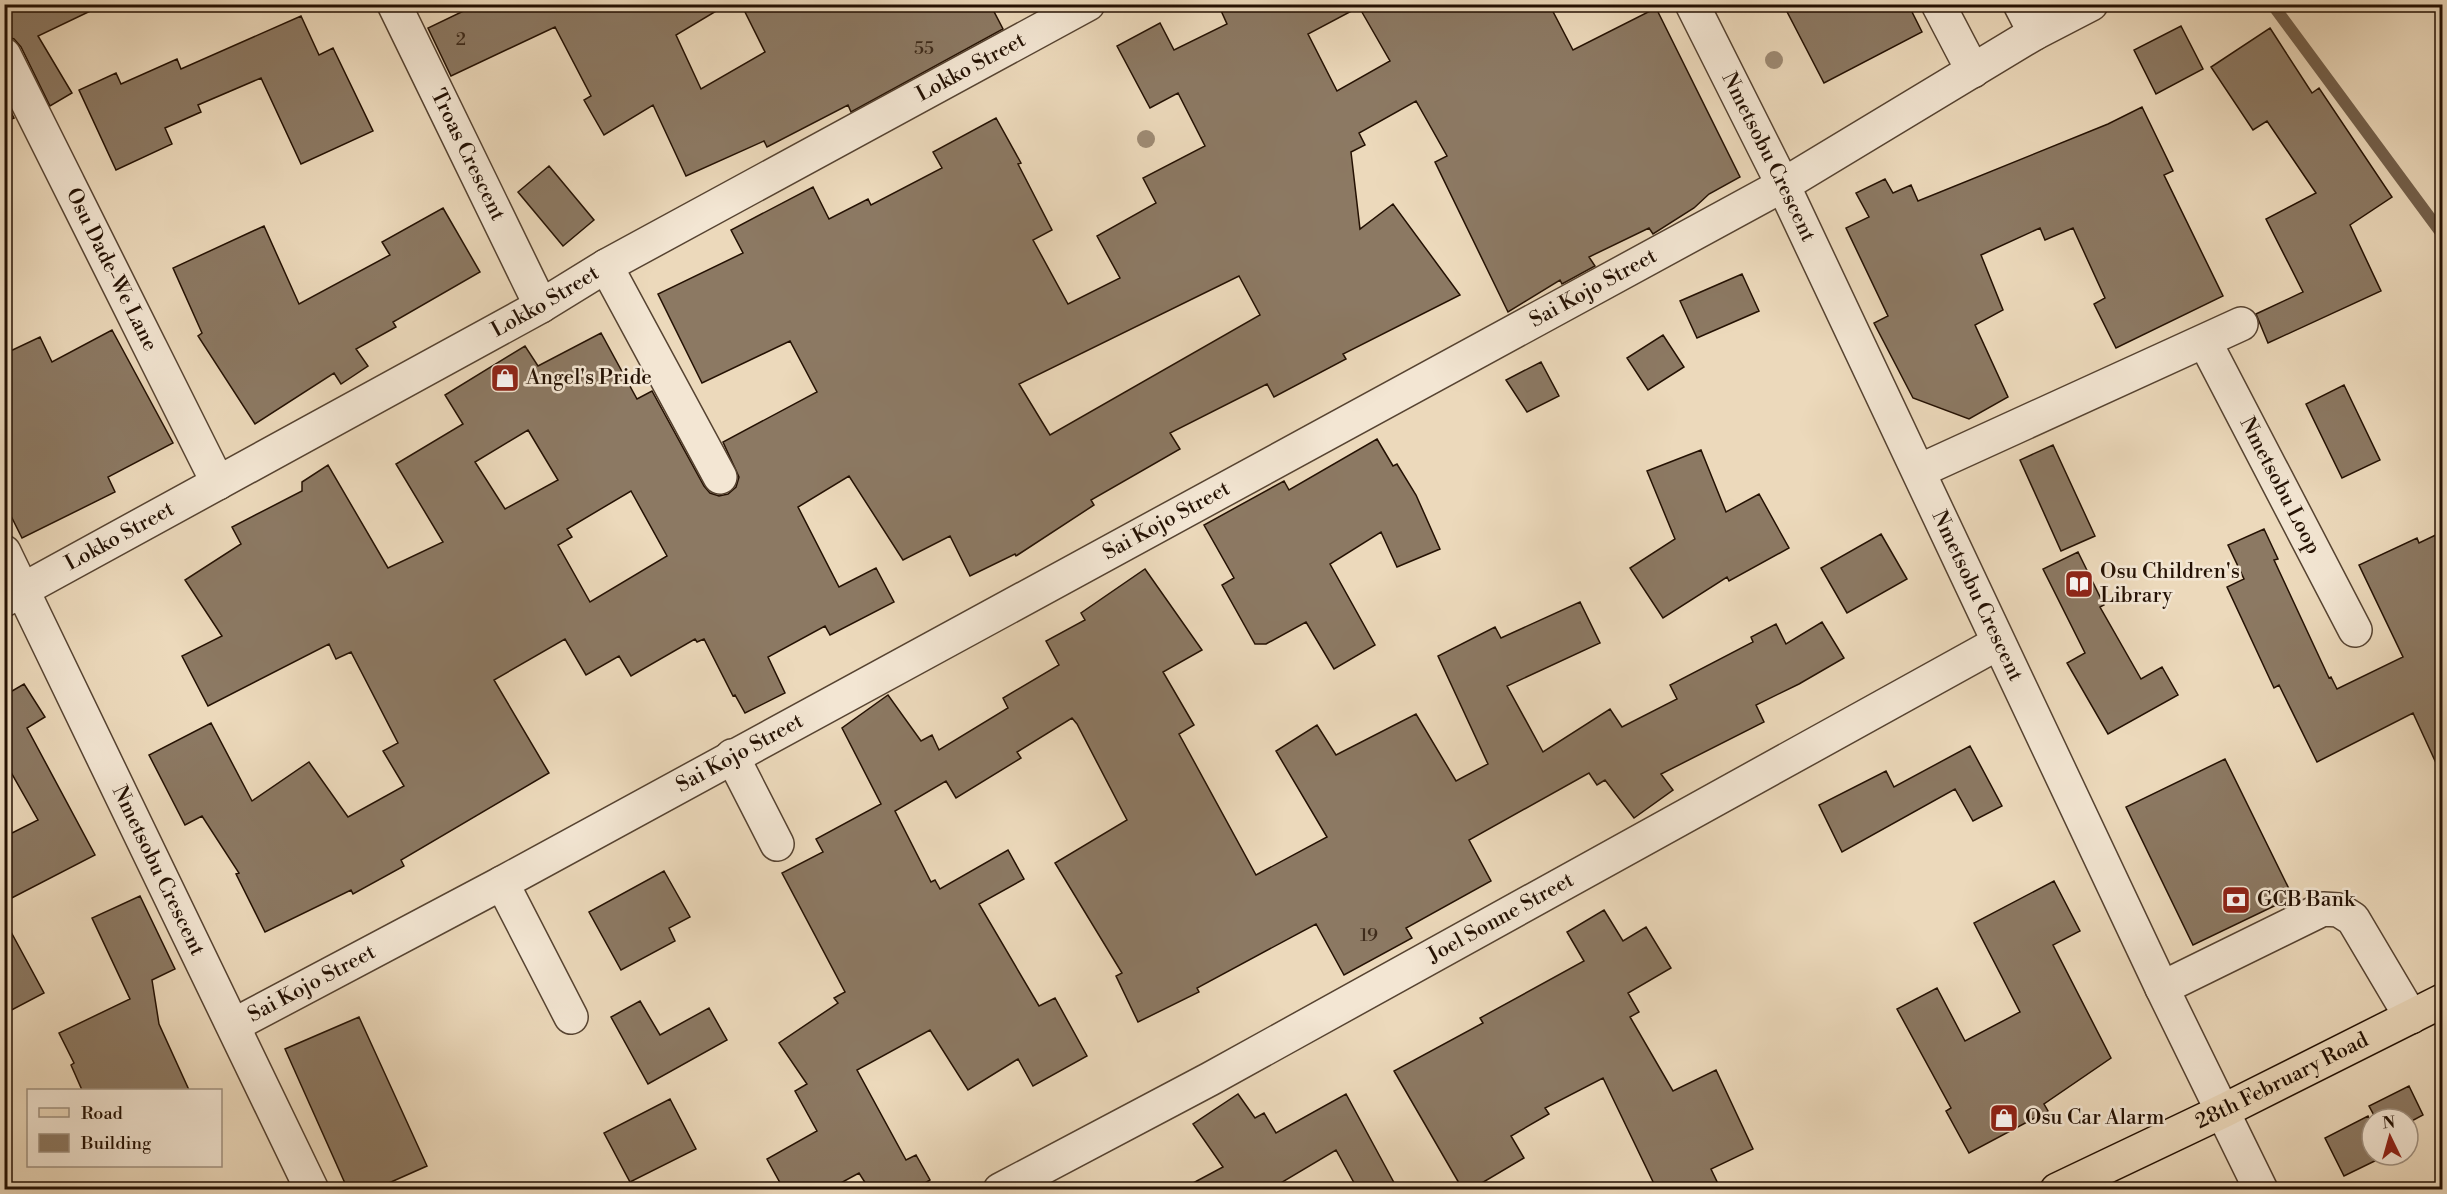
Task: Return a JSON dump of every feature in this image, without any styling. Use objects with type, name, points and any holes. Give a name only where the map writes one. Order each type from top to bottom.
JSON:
[{"type":"main road","name":"28th February Road","points":[[2057,1190],[2223,1112],[2442,1002]]},
{"type":"street","name":"Troas Crescent","points":[[394,4],[541,306]]},
{"type":"street","name":"Nmetsobu Crescent","points":[[1692,4],[1783,185],[2162,988],[2261,1190]]},
{"type":"street","points":[[1938,4],[1973,71]]},
{"type":"street","name":"Sai Kojo Street","points":[[234,1025],[502,883],[1783,185],[1973,71],[2027,19],[2091,4]]},
{"type":"street","name":"Lokko Street","points":[[13,595],[541,306],[606,266],[1070,8]]},
{"type":"street","name":"Osu Dade-We Lane","points":[[4,55],[218,483]]},
{"type":"street","points":[[606,266],[720,477]]},
{"type":"street","points":[[1919,471],[2241,324]]},
{"type":"street","name":"Nmetsobu Loop","points":[[2205,342],[2355,630]]},
{"type":"street","name":"Nmetsobu Crescent","points":[[4,552],[13,595],[234,1025],[312,1190]]},
{"type":"street","name":"Joel Sonne Street","points":[[1000,1190],[1210,1079],[1998,643]]},
{"type":"street","points":[[732,756],[777,844]]},
{"type":"street","points":[[502,883],[571,1017]]},
{"type":"street","points":[[2162,988],[2323,909],[2339,910],[2353,919],[2411,1017]]},
{"type":"building","points":[[4,4],[105,4],[38,36],[72,93],[50,106],[21,47],[14,39],[4,36]]},
{"type":"building","points":[[478,4],[728,4],[676,35],[701,89],[765,52],[741,4],[990,4],[1003,29],[851,112],[848,105],[767,147],[764,141],[686,176],[653,105],[604,135],[584,100],[591,96],[555,27],[451,76],[428,28]]},
{"type":"building","points":[[1218,4],[1549,4],[1573,50],[1656,8],[1740,177],[1709,194],[1694,208],[1653,234],[1649,228],[1589,257],[1595,266],[1562,284],[1560,280],[1508,312],[1435,162],[1447,156],[1416,101],[1359,133],[1365,145],[1351,152],[1360,229],[1393,204],[1460,295],[1343,354],[1346,359],[1274,397],[1267,384],[1170,433],[1180,449],[1091,500],[1094,505],[1016,556],[1015,554],[970,576],[950,536],[903,560],[849,476],[798,507],[839,587],[876,568],[894,602],[830,635],[825,626],[768,657],[785,693],[745,713],[735,695],[733,696],[704,639],[697,642],[695,639],[631,676],[619,656],[586,675],[565,639],[494,680],[549,773],[401,860],[404,866],[353,894],[351,890],[265,932],[236,874],[239,873],[202,816],[185,825],[149,755],[211,723],[252,801],[309,762],[348,817],[404,786],[383,751],[398,743],[351,652],[336,659],[329,644],[208,706],[182,656],[222,636],[185,580],[241,544],[232,527],[302,491],[302,482],[328,465],[388,568],[443,542],[396,464],[463,424],[445,395],[525,346],[538,366],[601,333],[637,399],[652,391],[704,486],[710,493],[719,496],[728,494],[736,487],[739,477],[723,442],[817,392],[790,341],[702,383],[658,294],[743,253],[731,230],[813,187],[829,219],[868,199],[871,205],[942,168],[933,152],[996,118],[1021,163],[1018,164],[1052,230],[1033,240],[1068,304],[1120,278],[1097,236],[1156,203],[1143,178],[1205,146],[1178,93],[1150,108],[1117,46],[1160,23],[1174,50],[1227,24]],"holes":[[[1359,7],[1390,61],[1337,91],[1308,34]],[[1239,276],[1260,315],[1050,435],[1019,384]],[[528,430],[558,480],[505,509],[475,462]],[[631,491],[667,556],[590,602],[558,545],[572,537],[567,529]]]},
{"type":"building","points":[[1783,4],[1908,4],[1922,32],[1824,83]]},
{"type":"building","points":[[301,16],[319,55],[333,48],[373,131],[301,164],[261,78],[198,105],[201,112],[165,128],[172,144],[116,170],[79,90],[116,73],[121,84],[177,59],[181,69]]},
{"type":"building","points":[[2181,26],[2203,69],[2156,94],[2134,50]]},
{"type":"building","points":[[2270,28],[2312,93],[2319,88],[2392,197],[2350,225],[2381,291],[2268,343],[2256,314],[2303,292],[2266,219],[2316,193],[2267,121],[2253,130],[2211,67]]},
{"type":"building","points":[[4,98],[14,118],[4,122]]},
{"type":"building","points":[[2142,107],[2173,171],[2164,175],[2223,296],[2116,348],[2094,304],[2105,298],[2073,228],[2045,240],[2040,228],[1981,255],[2003,310],[1975,325],[2008,397],[1969,419],[1913,398],[1874,323],[1888,316],[1846,228],[1869,217],[1856,193],[1885,179],[1893,193],[1911,185],[1918,201],[2108,124]]},
{"type":"building","points":[[549,166],[594,220],[563,246],[518,192]]},
{"type":"building","points":[[443,208],[480,272],[393,322],[396,327],[356,349],[368,366],[341,384],[334,373],[255,424],[198,336],[202,333],[173,268],[264,226],[299,304],[390,255],[382,242]]},
{"type":"building","points":[[1742,274],[1759,311],[1697,338],[1680,301]]},
{"type":"building","points":[[112,330],[173,443],[108,477],[115,492],[22,538],[4,502],[4,354],[40,337],[52,362]]},
{"type":"building","points":[[1663,335],[1684,367],[1648,390],[1627,358]]},
{"type":"building","points":[[1541,362],[1559,396],[1527,412],[1506,380]]},
{"type":"building","points":[[2344,385],[2380,460],[2342,478],[2306,404]]},
{"type":"building","points":[[1377,439],[1393,466],[1397,464],[1416,495],[1440,549],[1397,567],[1381,532],[1330,564],[1375,645],[1334,669],[1306,622],[1266,644],[1255,644],[1222,585],[1234,578],[1204,525],[1284,481],[1289,490]]},
{"type":"building","points":[[2053,445],[2095,536],[2061,551],[2020,460]]},
{"type":"building","points":[[1701,450],[1726,512],[1759,494],[1789,548],[1729,581],[1727,577],[1663,618],[1630,568],[1675,539],[1647,471]]},
{"type":"building","points":[[2264,529],[2278,559],[2274,560],[2329,678],[2331,677],[2337,689],[2403,657],[2359,565],[2417,538],[2419,543],[2442,532],[2442,776],[2413,713],[2317,762],[2279,685],[2274,688],[2227,587],[2244,579],[2228,545]]},
{"type":"building","points":[[1881,534],[1907,579],[1847,613],[1821,568]]},
{"type":"building","points":[[2078,552],[2104,605],[2100,607],[2141,679],[2162,667],[2178,695],[2108,734],[2067,663],[2085,653],[2043,569]]},
{"type":"building","points":[[1145,569],[1202,650],[1163,672],[1194,725],[1179,734],[1256,875],[1327,837],[1276,751],[1317,725],[1336,755],[1416,714],[1456,781],[1488,764],[1438,656],[1495,627],[1501,638],[1580,602],[1600,643],[1507,686],[1543,752],[1610,709],[1622,727],[1677,699],[1670,685],[1753,642],[1751,637],[1776,624],[1786,644],[1822,622],[1844,658],[1756,705],[1764,722],[1661,774],[1673,790],[1634,818],[1605,780],[1597,785],[1589,773],[1469,840],[1491,881],[1406,928],[1412,938],[1344,975],[1316,924],[1197,988],[1199,992],[1138,1022],[1116,976],[1122,973],[1055,863],[1127,820],[1077,724],[1072,718],[1017,752],[1021,758],[956,798],[946,781],[895,811],[931,882],[935,880],[940,889],[1008,850],[1024,879],[979,904],[1039,1006],[1055,998],[1087,1056],[1033,1086],[1018,1059],[968,1090],[930,1030],[857,1070],[906,1160],[916,1155],[930,1180],[920,1186],[922,1190],[856,1190],[866,1184],[859,1173],[828,1190],[784,1190],[767,1159],[817,1131],[795,1091],[807,1084],[779,1043],[838,1003],[834,998],[845,992],[782,873],[823,852],[816,839],[881,804],[842,728],[888,695],[921,741],[932,735],[939,750],[1008,708],[1003,698],[1059,665],[1046,641],[1085,620],[1081,613]]},
{"type":"building","points":[[24,684],[45,717],[27,728],[95,855],[4,902],[4,837],[38,820],[4,760],[4,690],[7,694]]},
{"type":"building","points":[[1970,746],[2002,806],[1973,821],[1955,789],[1842,852],[1819,805],[1886,771],[1894,787]]},
{"type":"building","points":[[2225,759],[2293,897],[2193,945],[2126,807]]},
{"type":"building","points":[[664,871],[690,917],[669,928],[675,941],[621,970],[589,912]]},
{"type":"building","points":[[2054,881],[2080,931],[2053,945],[2111,1058],[2044,1104],[2048,1111],[1969,1153],[1946,1111],[1951,1108],[1897,1009],[1937,988],[1965,1041],[2020,1012],[1974,923]]},
{"type":"building","points":[[140,896],[175,969],[152,980],[159,1024],[189,1089],[82,1089],[71,1065],[74,1063],[59,1033],[130,999],[92,918]]},
{"type":"building","points":[[1604,910],[1623,941],[1646,927],[1671,968],[1628,993],[1639,1012],[1630,1017],[1673,1091],[1716,1070],[1753,1149],[1711,1169],[1721,1190],[1657,1190],[1603,1078],[1545,1108],[1549,1114],[1511,1136],[1524,1158],[1470,1190],[1463,1190],[1394,1071],[1483,1023],[1480,1018],[1584,961],[1567,932]]},
{"type":"building","points":[[4,919],[44,993],[4,1014]]},
{"type":"building","points":[[640,1001],[660,1035],[709,1008],[727,1040],[648,1084],[611,1017]]},
{"type":"building","points":[[359,1017],[427,1166],[373,1190],[348,1190],[285,1049]]},
{"type":"building","points":[[2409,1086],[2419,1107],[2370,1107]]},
{"type":"building","points":[[1238,1094],[1255,1118],[1264,1113],[1276,1133],[1346,1094],[1398,1190],[1358,1190],[1336,1150],[1269,1190],[1180,1190],[1223,1167],[1193,1124]]},
{"type":"building","points":[[670,1099],[696,1149],[630,1182],[604,1133]]},
{"type":"building","points":[[2360,1120],[2360,1167],[2362,1167],[2344,1176],[2325,1138]]},
{"type":"waterway","points":[[2272,4],[2442,234]]},
{"type":"place","name":"Angel's Pride","points":[[505,378]]},
{"type":"place","name":"Osu Children's Library","points":[[2079,584]]},
{"type":"place","name":"GCB Bank","points":[[2236,900]]},
{"type":"place","name":"Osu Car Alarm","points":[[2004,1118]]}]
